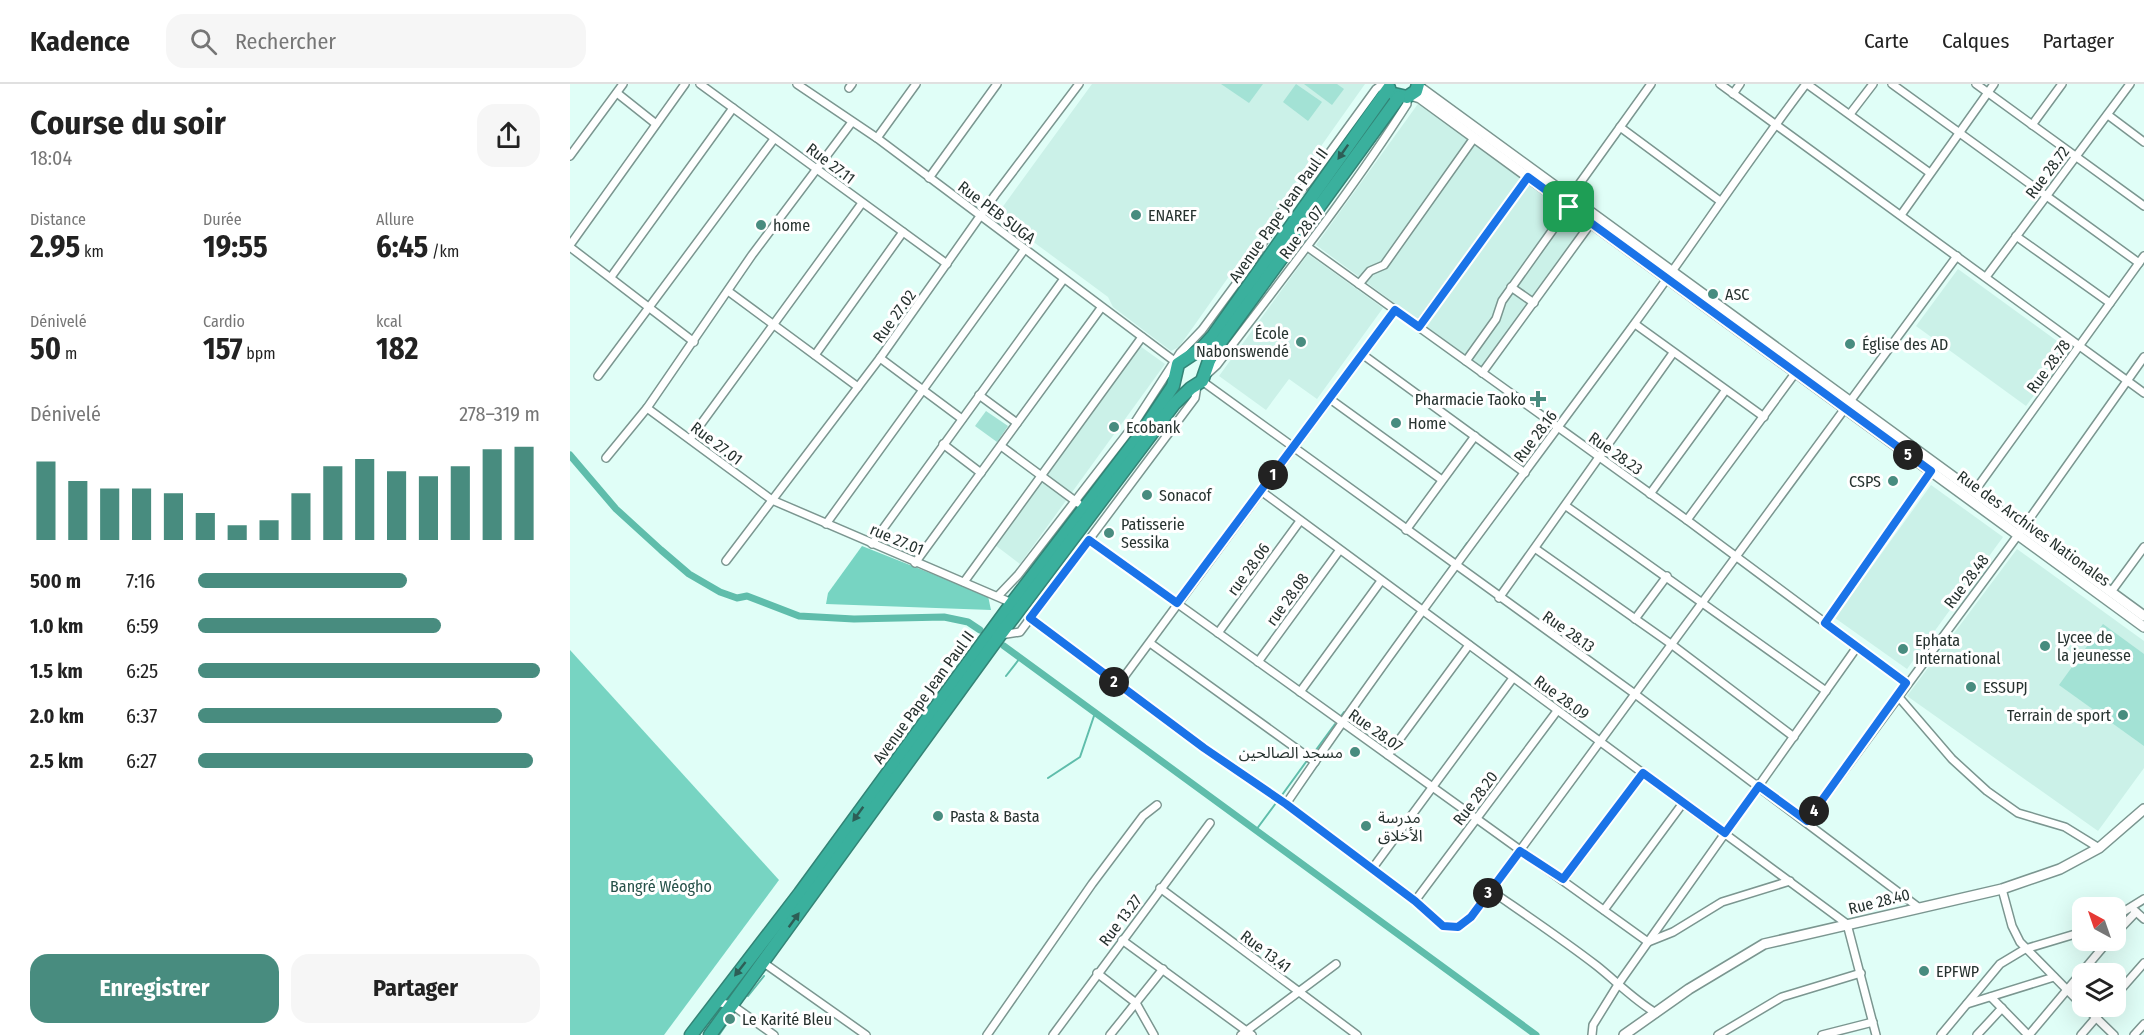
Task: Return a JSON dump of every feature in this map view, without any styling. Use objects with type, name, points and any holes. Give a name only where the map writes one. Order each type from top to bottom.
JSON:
[{"type":"highway","points":[[1387,85],[1411,92]]},
{"type":"highway","name":"Avenue Pape Jean Paul II","points":[[692,1035],[714,1002],[800,893],[1012,603],[1080,505],[1161,405],[1176,376],[1176,362],[1190,357],[1213,336],[1387,85]]},
{"type":"highway","name":"Avenue Pape Jean Paul II","points":[[710,1035],[1000,635],[1174,404],[1200,380],[1211,354],[1411,92]]},
{"type":"highway","points":[[1176,376],[1181,385],[1200,380],[1199,360],[1190,357]]},
{"type":"street","points":[[570,156],[623,84]]},
{"type":"street","points":[[685,84],[570,246],[694,342]]},
{"type":"street","name":"Rue 27.11","points":[[700,84],[947,264]]},
{"type":"street","name":"Rue PEB SUGA","points":[[798,84],[877,138],[1176,362]]},
{"type":"street","points":[[877,138],[916,84]]},
{"type":"street","points":[[929,178],[997,84]]},
{"type":"street","name":"Rue 27.02","points":[[726,561],[880,358],[1079,84]]},
{"type":"street","points":[[1466,361],[1496,319],[1500,304],[1511,287],[1651,84]]},
{"type":"street","points":[[1720,84],[2144,393]]},
{"type":"street","points":[[1733,94],[1740,84]]},
{"type":"street","points":[[1807,84],[1930,173]]},
{"type":"street","name":"Rue 28.16","points":[[1286,804],[1341,722],[1422,610],[1635,324],[1775,124],[1807,84]]},
{"type":"street","points":[[1850,114],[1873,84]]},
{"type":"street","points":[[1892,84],[2139,263]]},
{"type":"street","points":[[1976,84],[2144,206]]},
{"type":"street","points":[[1901,215],[1994,84]]},
{"type":"street","points":[[2032,125],[2062,84]]},
{"type":"street","name":"Rue 28.72","points":[[1986,277],[2130,84]]},
{"type":"street","points":[[998,596],[1080,505],[1176,362],[1250,265],[1281,212],[1309,181],[1376,89],[1387,85]]},
{"type":"street","name":"Rue des Archives Nationales","points":[[1411,92],[1528,177],[1569,202],[1591,223],[1670,275],[1796,372],[1848,405],[1931,471],[2144,616]]},
{"type":"street","name":"Rue des Archives Nationales","points":[[1411,92],[1569,202],[1848,405],[1974,492],[2021,532],[2144,627]]},
{"type":"street","name":"Rue 28.07","points":[[1000,635],[1020,632],[1195,398],[1200,380],[1217,365],[1309,248],[1380,146],[1407,104],[1411,92]]},
{"type":"street","points":[[617,93],[656,124]]},
{"type":"street","points":[[611,277],[733,108]]},
{"type":"street","points":[[2108,115],[2144,142]]},
{"type":"street","points":[[606,458],[646,408],[694,342],[752,255],[852,122]]},
{"type":"street","points":[[1620,127],[1720,201]]},
{"type":"street","points":[[1359,284],[1370,271],[1384,265],[1474,138]]},
{"type":"street","points":[[598,376],[651,308],[774,139]]},
{"type":"street","points":[[1419,327],[1528,177]]},
{"type":"street","points":[[690,439],[862,202]]},
{"type":"street","points":[[1482,373],[1591,223]]},
{"type":"street","points":[[815,355],[903,232]]},
{"type":"street","points":[[2016,236],[2110,303]]},
{"type":"street","name":"Rue 28.23","points":[[1309,248],[1687,520],[1906,683]]},
{"type":"street","points":[[826,524],[1024,250]]},
{"type":"street","points":[[1030,618],[1204,748],[1286,804],[1415,901],[1443,926],[1458,927],[1471,917],[1601,742],[1734,556],[1957,256]]},
{"type":"street","name":"Rue 28.78","points":[[1974,492],[2144,256]]},
{"type":"street","points":[[872,544],[1063,279]]},
{"type":"street","points":[[1511,287],[1534,303]]},
{"type":"street","points":[[728,291],[858,387]]},
{"type":"street","points":[[915,563],[1101,308]]},
{"type":"street","points":[[1118,685],[1395,310]]},
{"type":"street","points":[[1635,324],[1764,417]]},
{"type":"street","points":[[964,582],[1142,338]]},
{"type":"street","points":[[1499,598],[1536,549],[1673,352]]},
{"type":"street","points":[[1362,354],[1525,473]]},
{"type":"street","name":"Rue 28.48","points":[[1807,821],[1906,683],[2021,532],[2144,357]]},
{"type":"street","points":[[880,358],[962,418]]},
{"type":"street","points":[[1687,520],[1796,372]]},
{"type":"street","name":"Rue 28.13","points":[[1200,380],[1635,694],[1807,821],[1918,907]]},
{"type":"street","points":[[1650,494],[1725,391]]},
{"type":"street","points":[[979,395],[1017,423]]},
{"type":"street","points":[[1330,399],[1442,480]]},
{"type":"street","name":"Rue 27.01","points":[[646,408],[772,500]]},
{"type":"street","points":[[1406,530],[1475,436]]},
{"type":"street","points":[[943,444],[981,473]]},
{"type":"street","points":[[1000,446],[1080,505]]},
{"type":"street","points":[[1825,623],[1931,471]]},
{"type":"street","name":"Rue 28.09","points":[[1261,491],[1339,551],[1847,924]]},
{"type":"street","name":"rue 27.01","points":[[772,500],[1012,603]]},
{"type":"street","points":[[1566,506],[1702,600],[1826,691]]},
{"type":"street","name":"rue 28.06","points":[[1218,633],[1299,521]]},
{"type":"street","name":"Rue 28.07","points":[[1089,540],[1648,942]]},
{"type":"street","points":[[2111,592],[2144,547]]},
{"type":"street","points":[[1536,549],[1671,644],[1794,736]]},
{"type":"street","name":"rue 28.08","points":[[1258,662],[1339,551]]},
{"type":"street","points":[[1635,619],[1667,576]]},
{"type":"street","points":[[1300,692],[1381,581]]},
{"type":"street","points":[[1150,643],[1315,762]]},
{"type":"street","points":[[1388,755],[1468,645]]},
{"type":"street","points":[[1593,1035],[1593,1025],[1619,983],[1857,647]]},
{"type":"street","points":[[1372,869],[1513,678]]},
{"type":"street","points":[[1898,695],[1934,740],[1987,791],[2028,818],[2065,827],[2099,848]]},
{"type":"street","name":"Rue 28.20","points":[[1415,901],[1557,711]]},
{"type":"street","points":[[1563,879],[1643,773]]},
{"type":"street","points":[[1605,910],[1683,803]]},
{"type":"street","points":[[987,1035],[1092,884],[1143,816],[1157,805]]},
{"type":"street","name":"Rue 28.40","points":[[1624,1035],[1764,944],[2002,889],[2060,869],[2099,848],[2144,809]]},
{"type":"street","name":"Rue 13.27","points":[[1053,1035],[1210,823]]},
{"type":"street","points":[[1648,942],[1673,932],[1722,902],[1790,881]]},
{"type":"street","name":"Rue 13.41","points":[[1160,888],[1357,1035]]},
{"type":"street","points":[[2002,889],[2012,926],[2025,949],[2072,995]]},
{"type":"street","points":[[1490,890],[1558,937],[1619,983],[1635,1000],[1656,1013]]},
{"type":"street","points":[[2126,920],[2144,899]]},
{"type":"street","points":[[2126,913],[2134,910]]},
{"type":"street","points":[[2134,910],[2144,919]]},
{"type":"street","points":[[1847,924],[1876,1035]]},
{"type":"street","points":[[1941,1035],[2000,964],[2025,949],[2072,935]]},
{"type":"street","points":[[1122,940],[1246,1034],[1336,964]]},
{"type":"street","points":[[1991,997],[2028,1035],[2100,951]]},
{"type":"street","points":[[764,963],[866,1035]]},
{"type":"street","points":[[2126,983],[2144,963]]},
{"type":"street","points":[[1110,1035],[1163,969]]},
{"type":"street","points":[[1097,973],[1136,1003],[1154,1035]]},
{"type":"street","points":[[1718,1035],[1782,997],[1861,973]]},
{"type":"street","points":[[1967,1004],[2054,977]]},
{"type":"street","points":[[714,1002],[732,1005],[774,1035]]},
{"type":"street","points":[[1977,1035],[2002,1008]]},
{"type":"street","points":[[2080,1035],[2096,1018],[2114,1035]]},
{"type":"street","points":[[1822,1035],[1873,1022]]},
{"type":"street","points":[[2134,1035],[2144,1024]]},
{"type":"shaded area","name":"ENAREF","points":[[1092,84],[1365,84],[1179,347],[1171,351],[1113,307],[1108,297],[1001,218],[999,212]]},
{"type":"shaded area","points":[[1221,84],[1263,84],[1249,103]]},
{"type":"shaded area","points":[[1296,84],[1322,102],[1308,121],[1283,102]]},
{"type":"shaded area","points":[[1304,84],[1337,84],[1344,89],[1332,105]]},
{"type":"shaded area","points":[[1420,101],[1586,223],[1482,368],[1316,245]]},
{"type":"shaded area","name":"École Nabonswendé","points":[[1308,254],[1383,308],[1317,399],[1289,379],[1266,410],[1219,376]]},
{"type":"shaded area","points":[[1958,269],[2068,349],[2026,406],[1916,326]]},
{"type":"shaded area","points":[[1140,346],[1165,364],[1020,564],[995,545]]},
{"type":"shaded area","points":[[986,411],[1008,426],[997,442],[975,426]]},
{"type":"shaded area","points":[[1931,485],[2003,537],[1907,669],[1835,618]]},
{"type":"shaded area","points":[[2017,549],[2144,641],[2144,768],[2098,831],[1907,696]]},
{"type":"shaded area","name":"Terrain de sport","points":[[2103,624],[2144,654],[2144,746],[2059,685]]},
{"type":"green space","points":[[862,546],[988,596],[991,610],[826,604],[828,593]]},
{"type":"green space","name":"Bangré Wéogho","points":[[570,650],[779,880],[664,1035],[570,1035]]},
{"type":"waterway","points":[[570,455],[616,509],[689,574],[720,592],[737,598],[747,596],[799,616],[854,619],[944,617],[968,622],[980,630]]},
{"type":"waterway","points":[[1456,559],[1467,543]]},
{"type":"waterway","points":[[1423,604],[1450,567]]},
{"type":"waterway","points":[[1402,633],[1417,612]]},
{"type":"waterway","points":[[1004,646],[1536,1035]]},
{"type":"waterway","points":[[1006,676],[1020,658]]},
{"type":"waterway","points":[[1341,716],[1344,712]]},
{"type":"waterway","points":[[1048,778],[1080,757],[1095,713]]},
{"type":"waterway","points":[[1313,754],[1335,724]]},
{"type":"waterway","points":[[1282,795],[1306,762]]},
{"type":"waterway","points":[[1256,830],[1276,803]]},
{"type":"waterway","points":[[748,996],[764,976]]},
{"type":"waterway","points":[[719,1035],[730,1019]]},
{"type":"place","name":"ENAREF","points":[[1136,215]]},
{"type":"place","name":"home","points":[[761,225]]},
{"type":"place","name":"ASC","points":[[1713,294]]},
{"type":"place","name":"École Nabonswendé","points":[[1301,342]]},
{"type":"place","name":"Église des AD","points":[[1850,344]]},
{"type":"place","name":"Pharmacie Taoko","points":[[1538,399]]},
{"type":"place","name":"Home","points":[[1396,423]]},
{"type":"place","name":"Ecobank","points":[[1114,427]]},
{"type":"place","name":"CSPS","points":[[1893,481]]},
{"type":"place","name":"Sonacof","points":[[1147,495]]},
{"type":"place","name":"Patisserie Sessika","points":[[1109,533]]},
{"type":"place","name":"Lycee de la jeunesse","points":[[2045,646]]},
{"type":"place","name":"Ephata International","points":[[1903,649]]},
{"type":"place","name":"ESSUPJ","points":[[1971,687]]},
{"type":"place","name":"Terrain de sport","points":[[2123,715]]},
{"type":"place","name":"مسجد الصالحين","points":[[1355,752]]},
{"type":"place","name":"Pasta & Basta","points":[[938,816]]},
{"type":"place","name":"مدرسة الأخلاق","points":[[1366,826]]},
{"type":"place","name":"EPFWP","points":[[1924,971]]},
{"type":"place","name":"Le Karité Bleu","points":[[730,1019]]},
{"type":"route","points":[[1528,177],[1569,207],[1931,471],[1825,623],[1906,683],[1807,821],[1759,786],[1725,833],[1643,773],[1563,879],[1520,851],[1471,917],[1458,927],[1451,928],[1443,926],[1415,901],[1286,804],[1204,748],[1030,618],[1089,540],[1177,603],[1395,310],[1419,327],[1528,177]]}]
